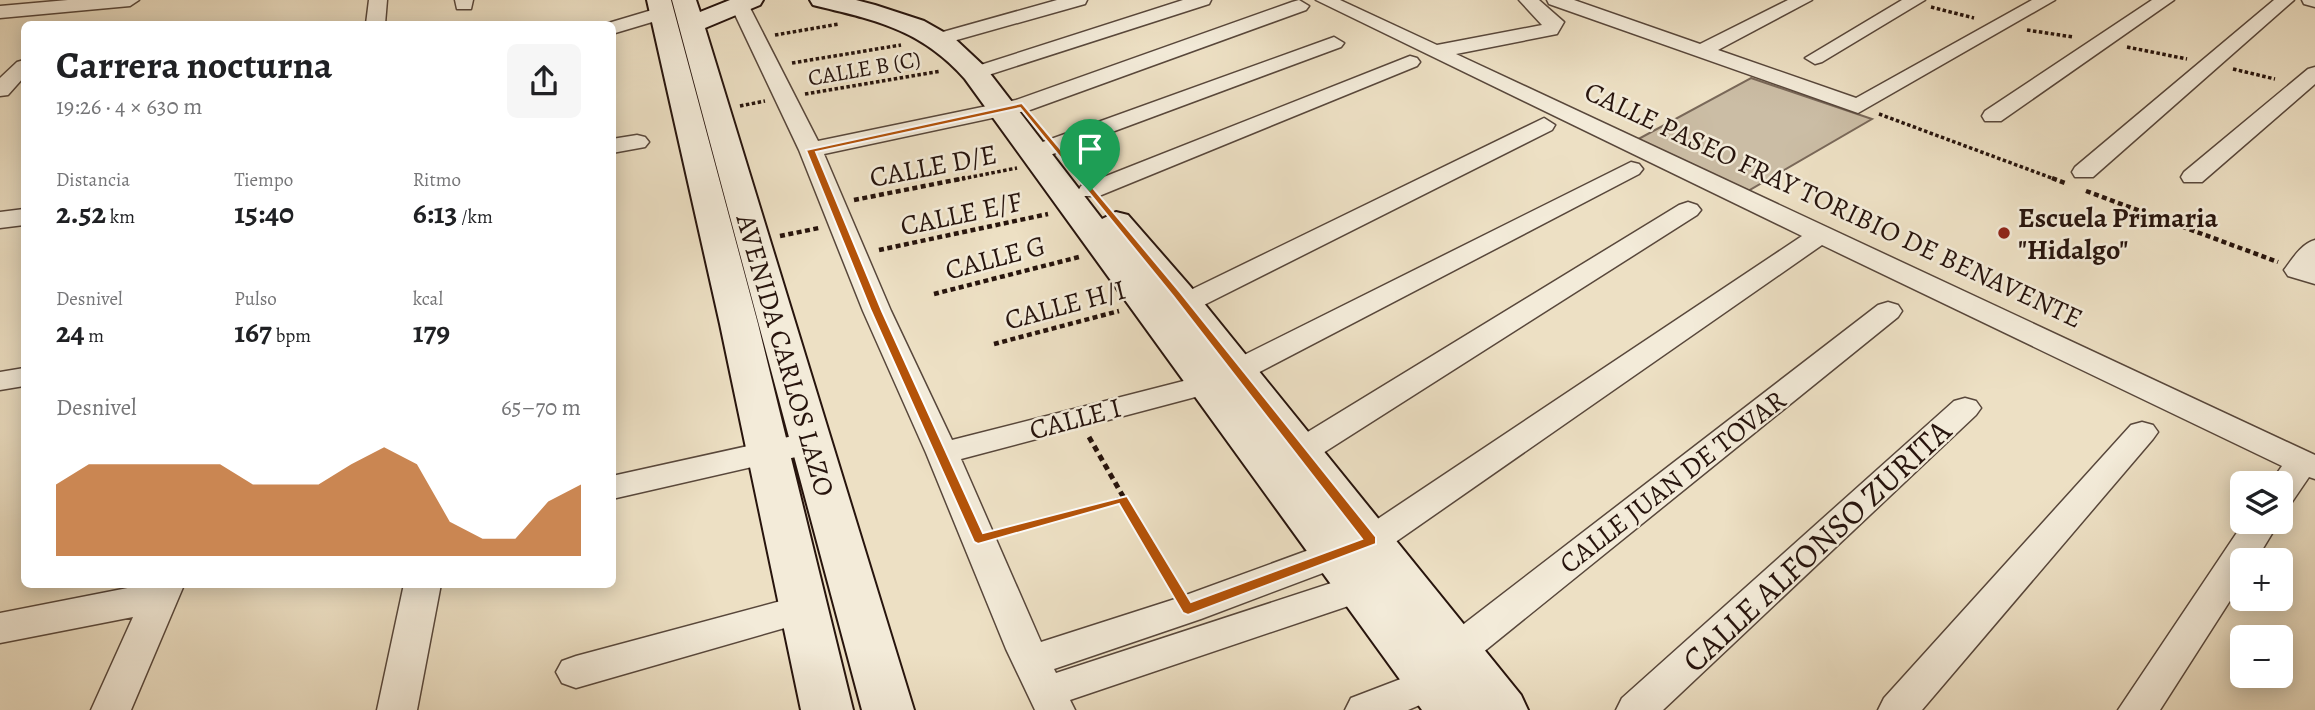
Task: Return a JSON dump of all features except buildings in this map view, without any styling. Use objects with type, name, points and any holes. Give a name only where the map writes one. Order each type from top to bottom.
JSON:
[{"type":"main road","points":[[821,0],[882,8],[949,37],[1012,108],[1043,154],[1083,199],[1166,304],[1284,458],[1356,561],[1447,681],[1502,710]]},
{"type":"main road","points":[[740,4],[681,11],[789,447],[803,609],[827,710]]},
{"type":"main road","name":"AVENIDA CARLOS LAZO","points":[[681,11],[789,447],[888,710]]},
{"type":"main road","points":[[1083,199],[1107,249],[1166,304]]},
{"type":"street","points":[[0,12],[130,0]]},
{"type":"street","points":[[376,21],[378,0]]},
{"type":"street","points":[[949,37],[1078,0]]},
{"type":"street","points":[[979,69],[1202,0]]},
{"type":"street","name":"CALLE PASEO FRAY TORIBIO DE BENAVENTE","points":[[1325,0],[1823,233],[2308,465]]},
{"type":"street","points":[[1438,51],[1550,30],[1554,22],[1528,0]]},
{"type":"street","points":[[1559,0],[1852,105],[1868,103],[2046,0]]},
{"type":"street","points":[[1701,51],[1803,0]]},
{"type":"street","points":[[1993,116],[2165,0]]},
{"type":"street","points":[[2084,172],[2285,0]]},
{"type":"street","points":[[1815,58],[1914,1]]},
{"type":"street","points":[[71,21],[91,2]]},
{"type":"street","points":[[740,4],[771,67],[774,100],[811,150],[854,256],[1044,688]]},
{"type":"street","points":[[811,150],[1012,108],[1299,6]]},
{"type":"street","points":[[616,28],[681,11]]},
{"type":"street","points":[[1043,154],[1334,43]]},
{"type":"street","points":[[1083,199],[1410,62]]},
{"type":"street","points":[[0,90],[21,69]]},
{"type":"street","points":[[2193,177],[2308,79]]},
{"type":"street","points":[[0,102],[21,99]]},
{"type":"street","points":[[1166,304],[1544,125]]},
{"type":"street","points":[[616,145],[637,142]]},
{"type":"street","name":"CALLE I","points":[[942,453],[1222,377],[1631,169]]},
{"type":"street","points":[[1284,458],[1607,263],[1688,210]]},
{"type":"street","points":[[0,220],[21,217]]},
{"type":"street","points":[[1044,688],[1356,561],[1823,233]]},
{"type":"street","name":"CALLE JUAN DE TOVAR","points":[[1365,710],[1447,681],[1888,311]]},
{"type":"street","points":[[0,381],[21,378]]},
{"type":"street","name":"CALLE ALFONSO ZURITA","points":[[1636,710],[1965,408]]},
{"type":"street","points":[[1898,710],[2142,432]]},
{"type":"street","points":[[616,487],[789,447]]},
{"type":"street","points":[[2293,481],[2308,465]]},
{"type":"street","points":[[2138,710],[2254,534]]},
{"type":"street","points":[[1044,688],[1188,609],[1356,561]]},
{"type":"street","points":[[397,710],[421,588]]},
{"type":"street","points":[[0,628],[163,592]]},
{"type":"street","points":[[111,710],[163,592]]},
{"type":"street","points":[[576,672],[803,609]]},
{"type":"path","points":[[1914,1],[2003,26],[2308,79]]},
{"type":"path","points":[[757,38],[882,8]]},
{"type":"path","points":[[771,67],[949,37]]},
{"type":"path","name":"CALLE B (C)","points":[[747,104],[979,69]]},
{"type":"path","name":"CALLE D/E","points":[[833,204],[1043,154]]},
{"type":"path","name":"CALLE E/F","points":[[854,256],[1083,199]]},
{"type":"path","points":[[794,233],[813,229]]},
{"type":"path","name":"CALLE G","points":[[934,294],[1107,249]]},
{"type":"path","name":"CALLE H/I","points":[[994,344],[1166,304]]},
{"type":"path","points":[[1078,417],[1122,499],[1188,609]]},
{"type":"path","points":[[978,539],[1122,499]]},
{"type":"shaded area","points":[[1751,78],[1872,119],[1741,195],[1631,143]]},
{"type":"place","name":"Escuela Primaria \"Hidalgo\"","points":[[2004,233]]},
{"type":"route","points":[[1022,106],[1090,191],[1177,294],[1371,541],[1188,609],[1122,499],[978,539],[877,311],[811,150],[1022,106]]}]
